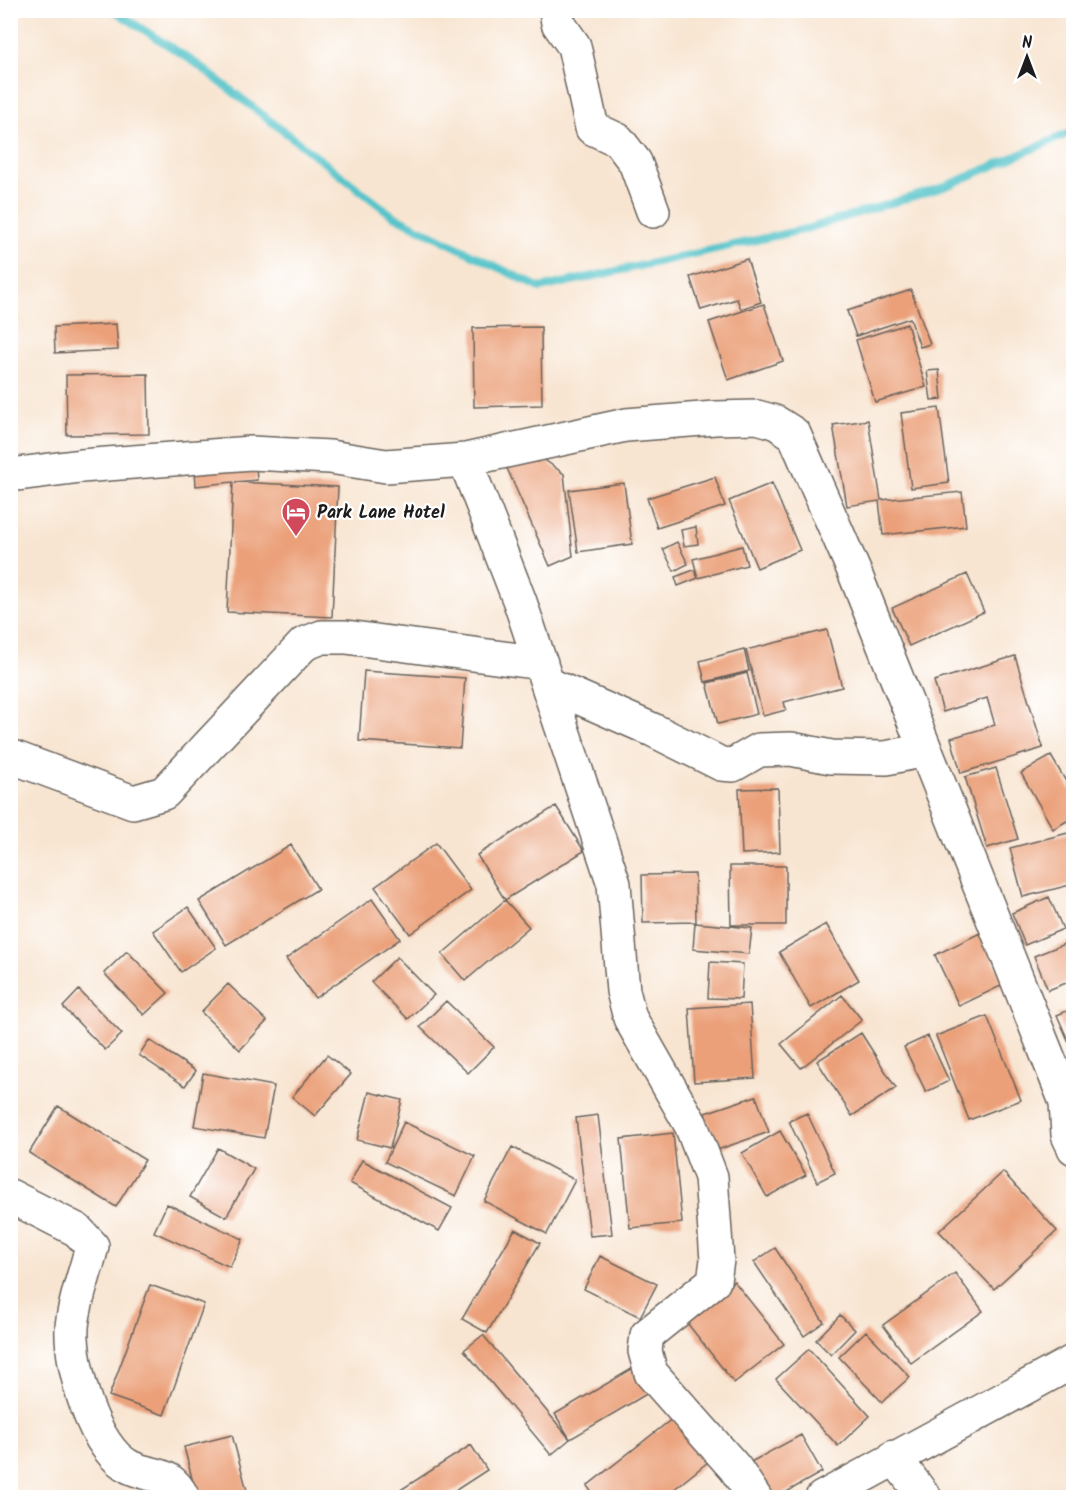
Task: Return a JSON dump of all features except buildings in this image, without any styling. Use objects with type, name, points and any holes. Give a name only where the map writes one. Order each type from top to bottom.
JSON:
[{"type":"street","points":[[556,10],[558,23],[574,46],[592,128],[618,140],[635,162],[653,211]]},
{"type":"street","points":[[10,475],[81,466],[250,453],[330,457],[386,466],[465,460],[626,426],[715,418],[757,417],[776,422],[794,434],[855,571],[1066,1102],[1068,1135],[1074,1148]]},
{"type":"street","points":[[465,460],[520,602],[614,884],[623,991],[630,1018],[691,1125],[711,1177],[717,1260],[714,1281],[647,1335],[645,1351],[651,1373],[735,1468],[754,1497]]},
{"type":"street","points":[[10,756],[133,802],[164,793],[304,644],[322,637],[346,637],[545,674],[710,761],[721,764],[733,765],[759,750],[790,750],[831,757],[886,758],[925,750]]},
{"type":"street","points":[[10,1196],[77,1230],[92,1246],[72,1327],[77,1382],[100,1438],[129,1467],[163,1475],[179,1488],[183,1497]]},
{"type":"street","points":[[822,1497],[894,1456],[1074,1361]]},
{"type":"street","points":[[894,1456],[925,1497]]},
{"type":"waterway","points":[[113,10],[197,64],[392,215],[540,288],[806,229],[944,187],[1074,131]]},
{"type":"place","name":"Park Lane Hotel","points":[[296,538]]}]
